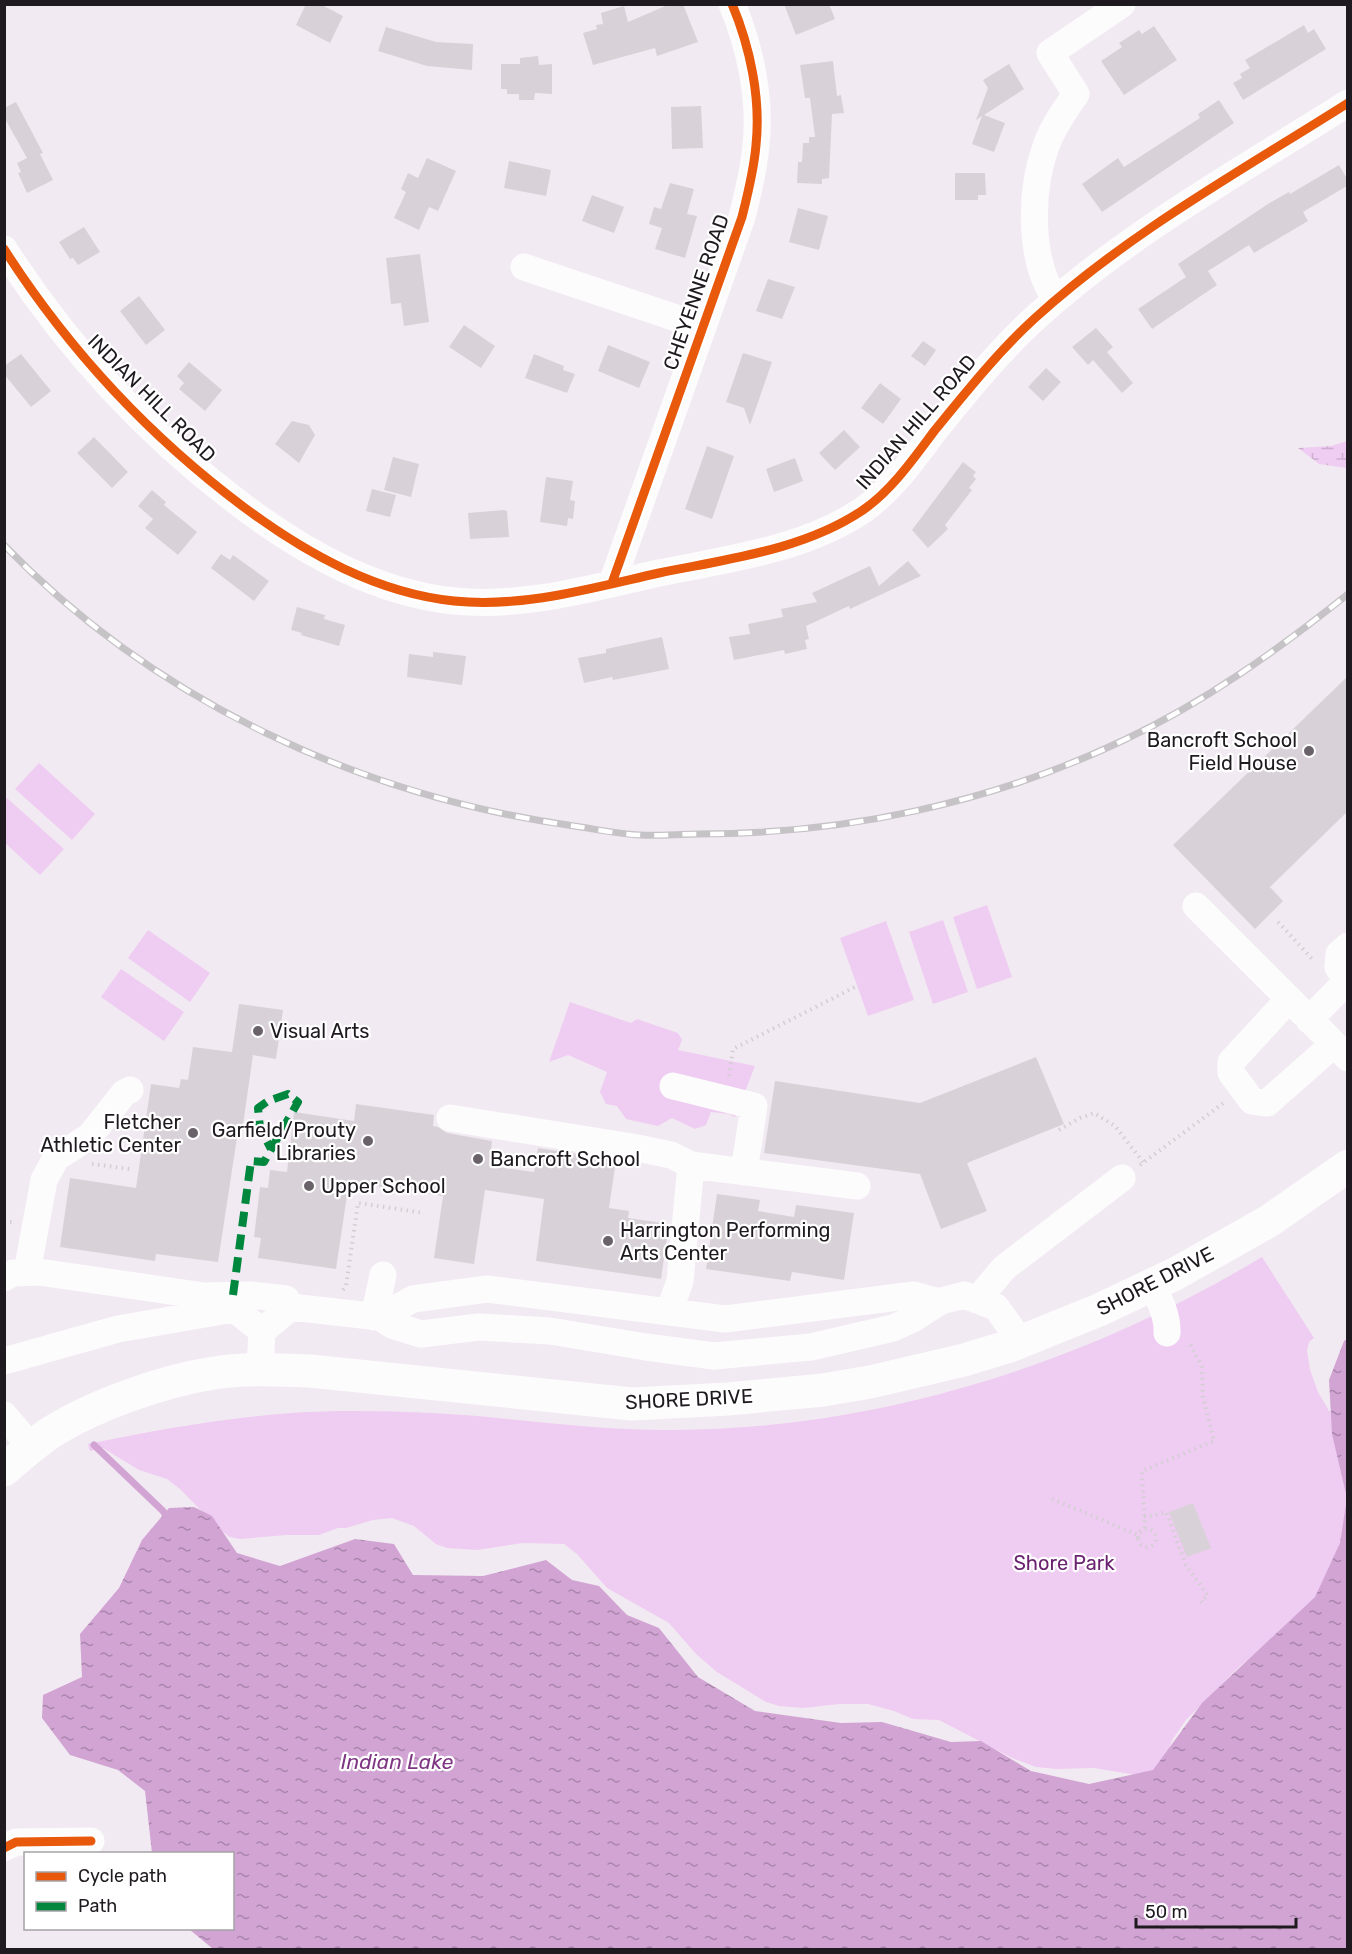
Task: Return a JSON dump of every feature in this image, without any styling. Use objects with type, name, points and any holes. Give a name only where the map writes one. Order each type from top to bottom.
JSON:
[{"type":"main road","name":"SHORE DRIVE","points":[[4,1470],[50,1434],[82,1417],[155,1386],[215,1372],[260,1369],[321,1372],[632,1404],[728,1399],[823,1390],[870,1382],[964,1360],[1021,1342],[1090,1314],[1152,1285],[1269,1221],[1347,1166]]},
{"type":"street","name":"CHEYENNE ROAD","points":[[612,583],[742,217],[752,178],[757,142],[752,74],[745,41],[732,4]]},
{"type":"street","points":[[1056,300],[1046,284],[1037,246],[1036,188],[1046,144],[1076,94],[1050,53],[1122,4]]},
{"type":"street","name":"INDIAN HILL ROAD","points":[[4,249],[30,288],[91,366],[189,464],[276,531],[312,553],[357,575],[426,597],[452,601],[499,602],[543,598],[776,548],[825,531],[862,510],[887,489],[988,367],[1031,321],[1056,300],[1159,222],[1347,103]]},
{"type":"street","points":[[524,267],[703,327]]},
{"type":"street","points":[[1196,906],[1289,999],[1340,1051],[1267,1103],[1252,1101],[1231,1073],[1231,1062],[1289,999]]},
{"type":"street","points":[[1309,1020],[1345,985],[1338,967],[1339,954],[1347,946]]},
{"type":"street","points":[[673,1086],[754,1106],[744,1172]]},
{"type":"street","points":[[129,1090],[124,1093],[90,1136],[56,1158],[44,1180],[16,1275],[39,1272],[204,1296],[251,1295],[286,1299],[291,1307]]},
{"type":"street","points":[[450,1118],[632,1147],[671,1155],[691,1165],[857,1186]]},
{"type":"street","points":[[669,1312],[680,1281],[691,1165]]},
{"type":"street","points":[[977,1300],[1004,1268],[1133,1171]]},
{"type":"street","points":[[377,1317],[383,1275]]},
{"type":"street","points":[[1152,1285],[1167,1326],[1177,1336]]},
{"type":"street","points":[[377,1317],[413,1299],[487,1289],[724,1319],[914,1295],[939,1302]]},
{"type":"street","points":[[260,1369],[262,1331],[291,1307],[377,1317],[392,1325],[421,1334],[479,1327],[550,1331],[714,1356],[812,1347],[893,1328],[914,1319],[939,1302],[964,1295],[996,1307],[1021,1342]]},
{"type":"street","points":[[4,1361],[118,1329],[234,1309],[262,1331]]},
{"type":"street","points":[[4,1415],[31,1447]]},
{"type":"street","points":[[4,1848],[16,1842],[91,1842]]},
{"type":"path","points":[[1278,922],[1345,985]]},
{"type":"path","points":[[724,1098],[733,1048],[857,986]]},
{"type":"path","points":[[1059,1130],[1094,1113],[1115,1126],[1133,1171],[1243,1089]]},
{"type":"path","points":[[87,1163],[130,1169]]},
{"type":"path","points":[[339,1294],[346,1286],[358,1203],[424,1213]]},
{"type":"path","points":[[1145,1528],[1142,1471],[1214,1441],[1203,1397],[1202,1367],[1177,1336]]},
{"type":"path","points":[[1052,1499],[1138,1534]]},
{"type":"path","points":[[1144,1516],[1166,1512],[1186,1565],[1208,1596],[1201,1601],[1204,1605]]},
{"type":"path","points":[[1138,1534],[1140,1544],[1150,1548],[1156,1538],[1152,1531],[1145,1528]]},
{"type":"path","points":[[1138,1534],[1145,1528]]},
{"type":"green space","points":[[1347,441],[1347,468],[1319,464],[1298,448],[1331,446]]},
{"type":"green space","points":[[39,763],[95,814],[72,840],[15,789]]},
{"type":"green space","points":[[7,798],[64,849],[40,875],[5,843],[5,801]]},
{"type":"green space","points":[[987,905],[1012,977],[977,989],[953,917]]},
{"type":"green space","points":[[943,920],[968,992],[933,1004],[909,932]]},
{"type":"green space","points":[[886,921],[914,1000],[868,1016],[840,938]]},
{"type":"green space","points":[[148,930],[210,973],[190,1002],[128,958]]},
{"type":"green space","points":[[121,969],[184,1012],[164,1041],[101,997]]},
{"type":"green space","points":[[570,1002],[631,1023],[637,1019],[678,1033],[682,1040],[678,1050],[755,1066],[735,1117],[711,1112],[706,1125],[695,1129],[672,1118],[658,1126],[626,1119],[617,1106],[606,1104],[600,1092],[607,1072],[568,1055],[549,1062]]},
{"type":"green space","name":"Shore Park","points":[[1262,1257],[1314,1338],[1309,1342],[1307,1350],[1310,1370],[1318,1392],[1334,1419],[1347,1463],[1347,1534],[1319,1595],[1274,1638],[1239,1667],[1186,1720],[1172,1740],[1161,1772],[1136,1775],[1094,1768],[1036,1767],[1012,1758],[939,1720],[913,1719],[868,1704],[803,1708],[779,1706],[766,1702],[717,1672],[696,1654],[669,1623],[607,1588],[577,1554],[564,1544],[523,1543],[477,1550],[447,1548],[436,1544],[414,1526],[392,1518],[338,1528],[319,1535],[240,1539],[230,1537],[167,1479],[139,1470],[103,1448],[90,1451],[88,1444],[215,1421],[310,1412],[432,1413],[644,1430],[752,1427],[829,1417],[905,1403],[980,1383],[1053,1358],[1125,1329],[1195,1295]]},
{"type":"water","points":[[1347,1339],[1347,1498],[1332,1434],[1329,1380],[1344,1341]]},
{"type":"water","name":"Indian Lake","points":[[1347,1498],[1347,1949],[213,1949],[190,1930],[234,1930],[234,1852],[152,1852],[145,1791],[118,1770],[70,1755],[42,1718],[43,1695],[82,1677],[80,1634],[119,1588],[142,1540],[169,1508],[194,1507],[212,1516],[237,1553],[280,1566],[355,1539],[394,1544],[413,1575],[483,1576],[546,1560],[572,1580],[599,1586],[627,1615],[659,1628],[698,1677],[755,1711],[841,1723],[882,1722],[951,1742],[981,1741],[1031,1771],[1089,1784],[1153,1770],[1202,1703],[1315,1597],[1340,1543]]},
{"type":"building","points":[[306,4],[320,4],[343,16],[330,43],[296,25]]},
{"type":"building","points":[[670,4],[683,4],[698,42],[657,56],[655,48],[593,65],[583,33],[597,29],[596,25],[603,24],[601,13],[624,6],[628,22]]},
{"type":"building","points":[[784,4],[829,4],[835,19],[796,35]]},
{"type":"building","points":[[1304,25],[1308,33],[1314,29],[1326,49],[1243,100],[1233,83],[1242,78],[1240,74],[1250,68],[1245,60]]},
{"type":"building","points":[[1154,26],[1177,60],[1124,95],[1101,61],[1122,47],[1119,43],[1139,30],[1142,34]]},
{"type":"building","points":[[386,27],[436,42],[473,44],[472,70],[427,66],[378,51]]},
{"type":"building","points":[[538,56],[539,65],[552,64],[552,94],[535,93],[534,100],[519,100],[519,94],[507,94],[507,89],[501,89],[501,64],[520,64],[520,58]]},
{"type":"building","points":[[833,61],[837,96],[841,95],[844,113],[832,114],[829,178],[822,179],[822,184],[797,183],[798,162],[802,162],[803,143],[809,143],[809,137],[815,137],[810,98],[805,98],[800,65]]},
{"type":"building","points":[[1009,64],[1024,89],[984,115],[1005,123],[994,152],[972,144],[982,116],[976,120],[988,88],[983,80]]},
{"type":"building","points":[[1219,100],[1234,123],[1102,212],[1082,184],[1118,158],[1124,167],[1200,118],[1198,114]]},
{"type":"building","points":[[16,102],[43,153],[40,154],[53,180],[27,193],[18,173],[21,172],[17,163],[27,158],[4,117],[4,108]]},
{"type":"building","points":[[701,106],[703,148],[672,149],[671,107]]},
{"type":"building","points":[[427,158],[456,171],[438,211],[429,207],[419,230],[394,218],[406,192],[401,189],[408,173],[418,178]]},
{"type":"building","points":[[509,161],[551,170],[546,196],[504,188]]},
{"type":"building","points":[[1339,165],[1347,179],[1347,186],[1303,212],[1308,221],[1254,253],[1249,245],[1208,271],[1217,285],[1152,329],[1138,309],[1186,277],[1178,264],[1268,204],[1289,192],[1290,194]]},
{"type":"building","points":[[955,173],[985,173],[986,195],[978,195],[978,200],[955,200]]},
{"type":"building","points":[[670,183],[694,189],[687,214],[697,216],[685,258],[655,249],[662,228],[649,224],[654,207],[661,209]]},
{"type":"building","points":[[592,195],[624,207],[614,233],[582,221]]},
{"type":"building","points":[[798,208],[828,216],[819,250],[789,242]]},
{"type":"building","points":[[84,227],[100,252],[78,265],[73,258],[70,259],[59,242]]},
{"type":"building","points":[[420,254],[429,322],[404,326],[401,303],[391,304],[386,258]]},
{"type":"building","points":[[768,279],[795,287],[782,319],[756,311]]},
{"type":"building","points":[[139,296],[165,330],[146,345],[120,311]]},
{"type":"building","points":[[464,325],[495,346],[481,368],[449,347]]},
{"type":"building","points":[[1096,328],[1113,347],[1107,352],[1133,383],[1122,393],[1093,360],[1088,365],[1072,347]]},
{"type":"building","points":[[923,341],[936,350],[925,366],[911,356]]},
{"type":"building","points":[[608,345],[650,362],[639,388],[598,371]]},
{"type":"building","points":[[743,353],[772,362],[750,425],[744,408],[726,402]]},
{"type":"building","points":[[21,354],[51,391],[31,407],[4,374],[4,366]]},
{"type":"building","points":[[534,354],[564,366],[563,370],[575,374],[567,393],[525,378]]},
{"type":"building","points":[[189,362],[222,390],[205,411],[179,389],[184,383],[177,376]]},
{"type":"building","points":[[1046,368],[1061,382],[1043,401],[1028,387]]},
{"type":"building","points":[[880,383],[901,399],[883,424],[861,408]]},
{"type":"building","points":[[292,421],[309,425],[315,435],[299,463],[275,444]]},
{"type":"building","points":[[844,430],[860,447],[835,470],[819,453]]},
{"type":"building","points":[[94,437],[128,472],[112,488],[77,453]]},
{"type":"building","points":[[707,446],[734,456],[712,519],[685,509]]},
{"type":"building","points":[[393,457],[419,464],[411,497],[384,490]]},
{"type":"building","points":[[795,458],[803,481],[774,492],[766,469]]},
{"type":"building","points":[[963,462],[976,472],[973,476],[976,479],[969,488],[972,490],[945,525],[948,529],[928,548],[912,530]]},
{"type":"building","points":[[546,477],[573,481],[570,500],[575,501],[573,519],[568,518],[567,526],[540,522]]},
{"type":"building","points":[[372,489],[396,495],[390,517],[366,511]]},
{"type":"building","points":[[152,490],[166,502],[164,505],[197,532],[178,555],[145,528],[153,519],[138,506]]},
{"type":"building","points":[[507,511],[509,537],[470,539],[468,513]]},
{"type":"building","points":[[221,554],[230,560],[233,555],[269,581],[254,601],[211,568]]},
{"type":"building","points":[[908,561],[921,576],[850,609],[849,606],[806,626],[809,639],[805,640],[807,649],[785,654],[784,650],[734,660],[729,637],[750,634],[748,624],[783,617],[781,609],[817,602],[812,593],[870,566],[879,586]]},
{"type":"building","points":[[297,607],[325,615],[324,619],[345,625],[339,646],[291,630]]},
{"type":"building","points":[[662,637],[669,669],[584,683],[578,658],[606,653],[606,649]]},
{"type":"building","points":[[433,652],[466,656],[462,685],[407,677],[409,654],[433,657]]},
{"type":"building","name":"Bancroft School Field House","points":[[1347,677],[1347,812],[1270,887],[1283,901],[1255,929],[1173,845]]},
{"type":"building","name":"Fletcher Athletic Center","points":[[239,1004],[283,1010],[276,1059],[253,1055],[242,1132],[238,1131],[218,1262],[156,1254],[155,1261],[60,1247],[70,1178],[136,1188],[151,1084],[179,1088],[181,1079],[188,1080],[193,1047],[232,1052]]},
{"type":"building","points":[[1036,1057],[1064,1124],[967,1163],[987,1211],[941,1229],[920,1174],[764,1153],[775,1081],[920,1103]]},
{"type":"building","name":"Upper School","points":[[356,1104],[434,1115],[433,1126],[447,1133],[492,1141],[489,1166],[534,1172],[538,1148],[616,1160],[609,1208],[629,1211],[628,1218],[669,1224],[661,1279],[536,1261],[544,1199],[485,1190],[474,1264],[434,1258],[443,1196],[349,1182],[336,1269],[258,1258],[261,1238],[254,1237],[260,1187],[268,1188],[270,1170],[287,1172],[294,1112],[354,1121]]},
{"type":"building","points":[[717,1194],[760,1200],[758,1211],[794,1217],[796,1205],[854,1213],[844,1280],[792,1272],[790,1281],[706,1269]]},
{"type":"building","points":[[1193,1503],[1211,1548],[1187,1557],[1169,1512]]},
{"type":"waterway","points":[[94,1445],[163,1511],[168,1519]]},
{"type":"railway","points":[[4,545],[63,601],[127,650],[194,695],[265,733],[339,765],[416,791],[494,812],[640,835],[754,833],[863,821],[917,811],[1022,781],[1124,740],[1183,709],[1268,655],[1348,594]]},
{"type":"marked path","points":[[233,1295],[251,1161],[264,1162],[298,1102],[288,1094],[268,1101],[258,1108],[260,1128],[271,1149]]},
{"type":"cycle path","points":[[612,583],[742,217],[750,181],[755,154],[757,109],[749,55],[732,4]]},
{"type":"cycle path","points":[[4,249],[55,322],[113,389],[176,452],[210,481],[269,525],[318,556],[398,590],[454,601],[506,602],[558,595],[764,551],[816,535],[840,524],[874,502],[893,483],[958,401],[1008,345],[1070,288],[1186,204],[1348,103]]},
{"type":"cycle path","points":[[4,1848],[16,1842],[91,1841]]},
{"type":"place","name":"Bancroft School Field House","points":[[1309,751]]},
{"type":"place","name":"Visual Arts","points":[[258,1031]]},
{"type":"place","name":"Fletcher Athletic Center","points":[[193,1133]]},
{"type":"place","name":"Garfield/Prouty Libraries","points":[[368,1141]]},
{"type":"place","name":"Bancroft School","points":[[478,1159]]},
{"type":"place","name":"Upper School","points":[[309,1186]]},
{"type":"place","name":"Harrington Performing Arts Center","points":[[608,1241]]}]
